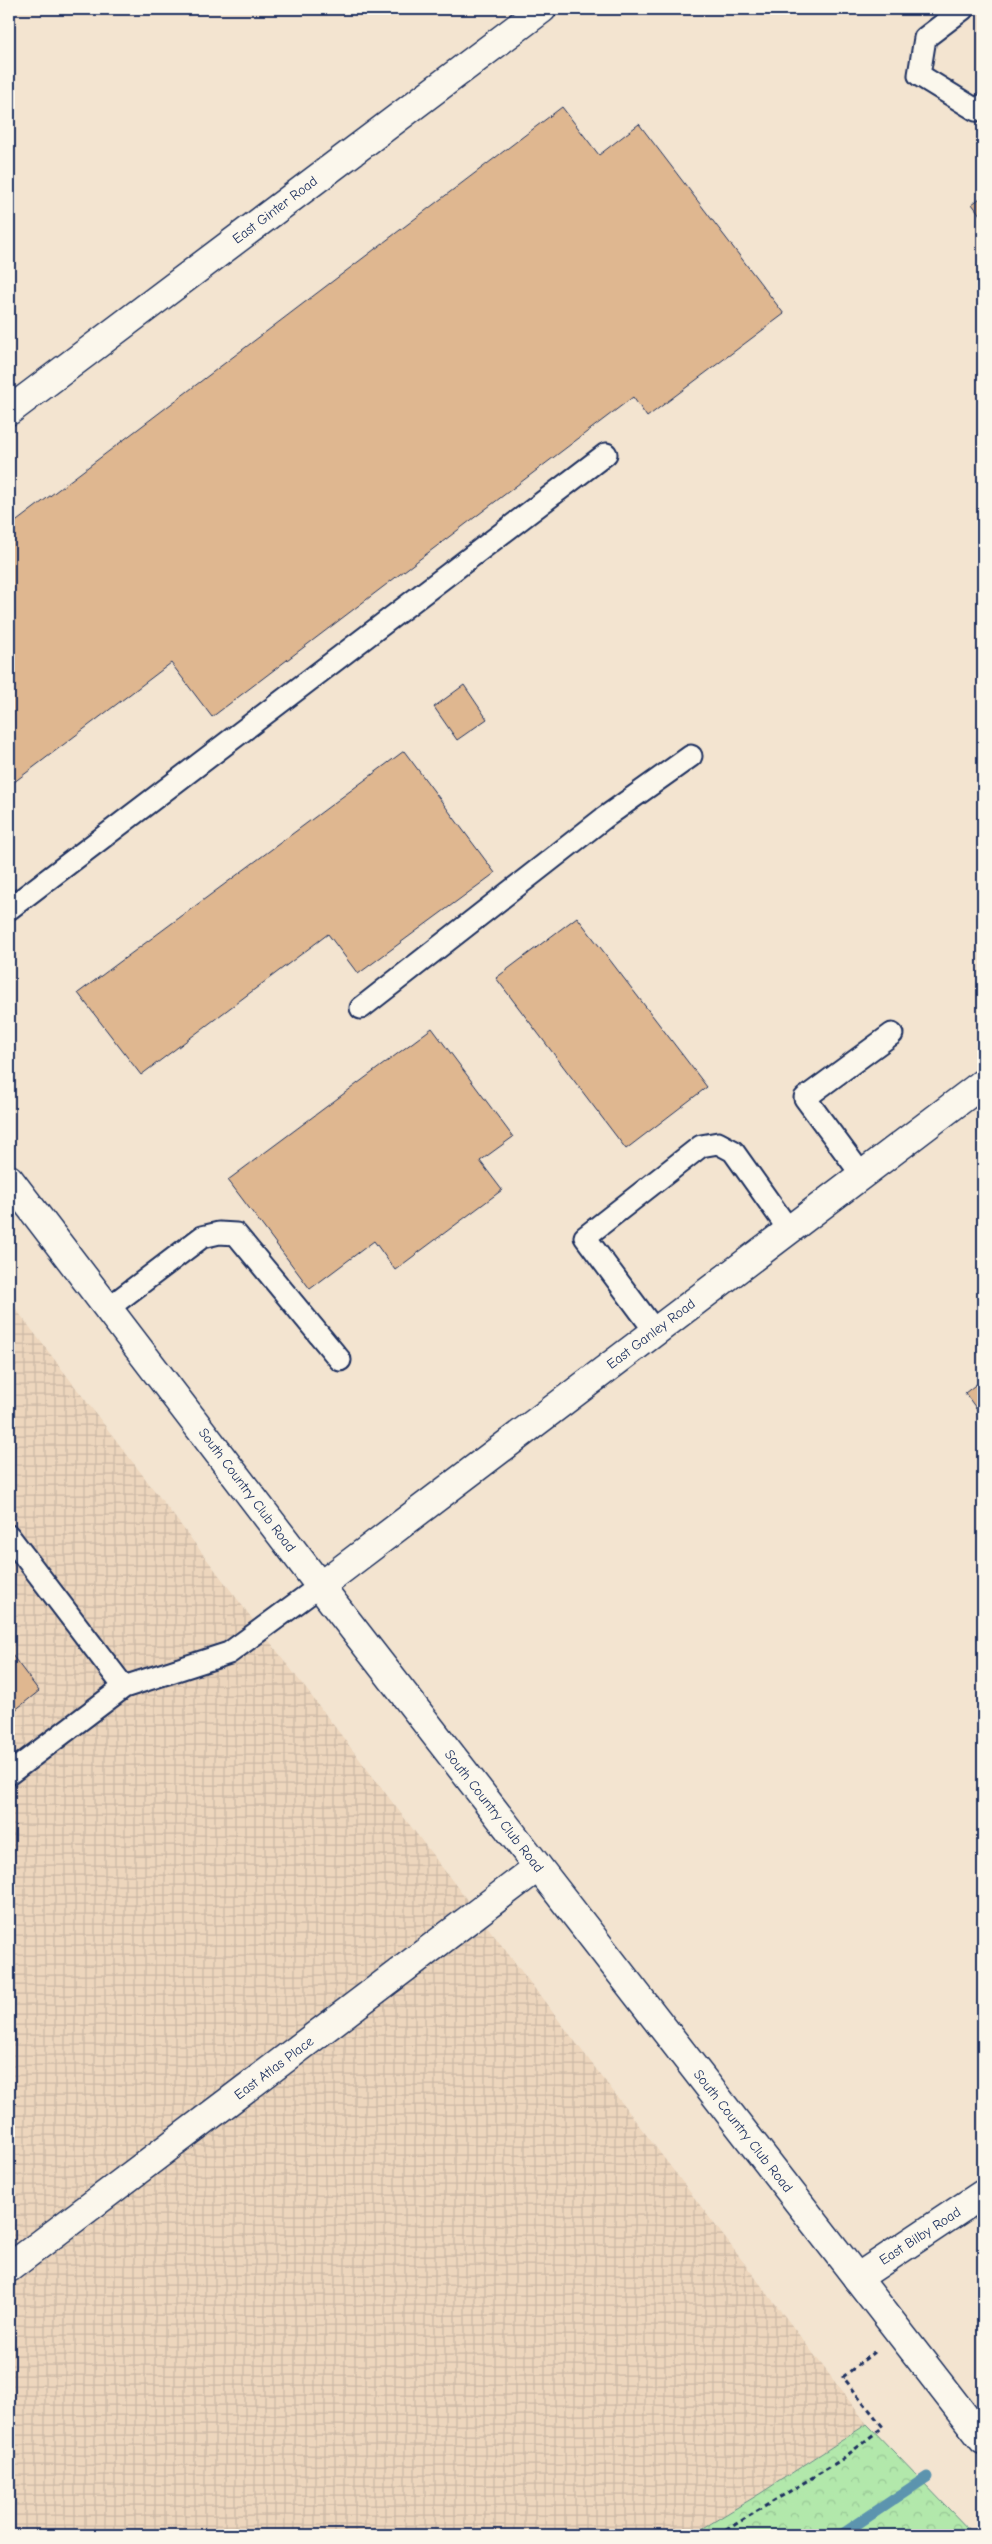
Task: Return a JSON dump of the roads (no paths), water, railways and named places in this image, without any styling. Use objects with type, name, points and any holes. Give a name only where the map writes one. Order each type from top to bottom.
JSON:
[{"type":"street","name":"East Ginter Road","points":[[9,411],[542,9]]},
{"type":"street","name":"East Ganley Road","points":[[320,1586],[983,1083]]},
{"type":"street","name":"South Country Club Road","points":[[9,1179],[320,1586],[983,2440]]},
{"type":"street","name":"East Atlas Place","points":[[9,2268],[538,1868]]},
{"type":"street","name":"East Bilby Road","points":[[857,2278],[983,2194]]},
{"type":"lane","points":[[963,9],[925,38],[919,75],[976,110],[983,105]]},
{"type":"lane","points":[[9,909],[606,454]]},
{"type":"lane","points":[[361,1008],[604,818],[691,756]]},
{"type":"lane","points":[[862,1175],[806,1098],[892,1034]]},
{"type":"lane","points":[[655,1331],[585,1237],[701,1146],[718,1143],[733,1151],[789,1230]]},
{"type":"lane","points":[[108,1309],[202,1237],[220,1233],[236,1234],[340,1360]]},
{"type":"lane","points":[[9,1536],[124,1687]]},
{"type":"lane","points":[[9,1774],[124,1687],[229,1653],[320,1586]]},
{"type":"waterway","points":[[841,2535],[927,2477]]}]
